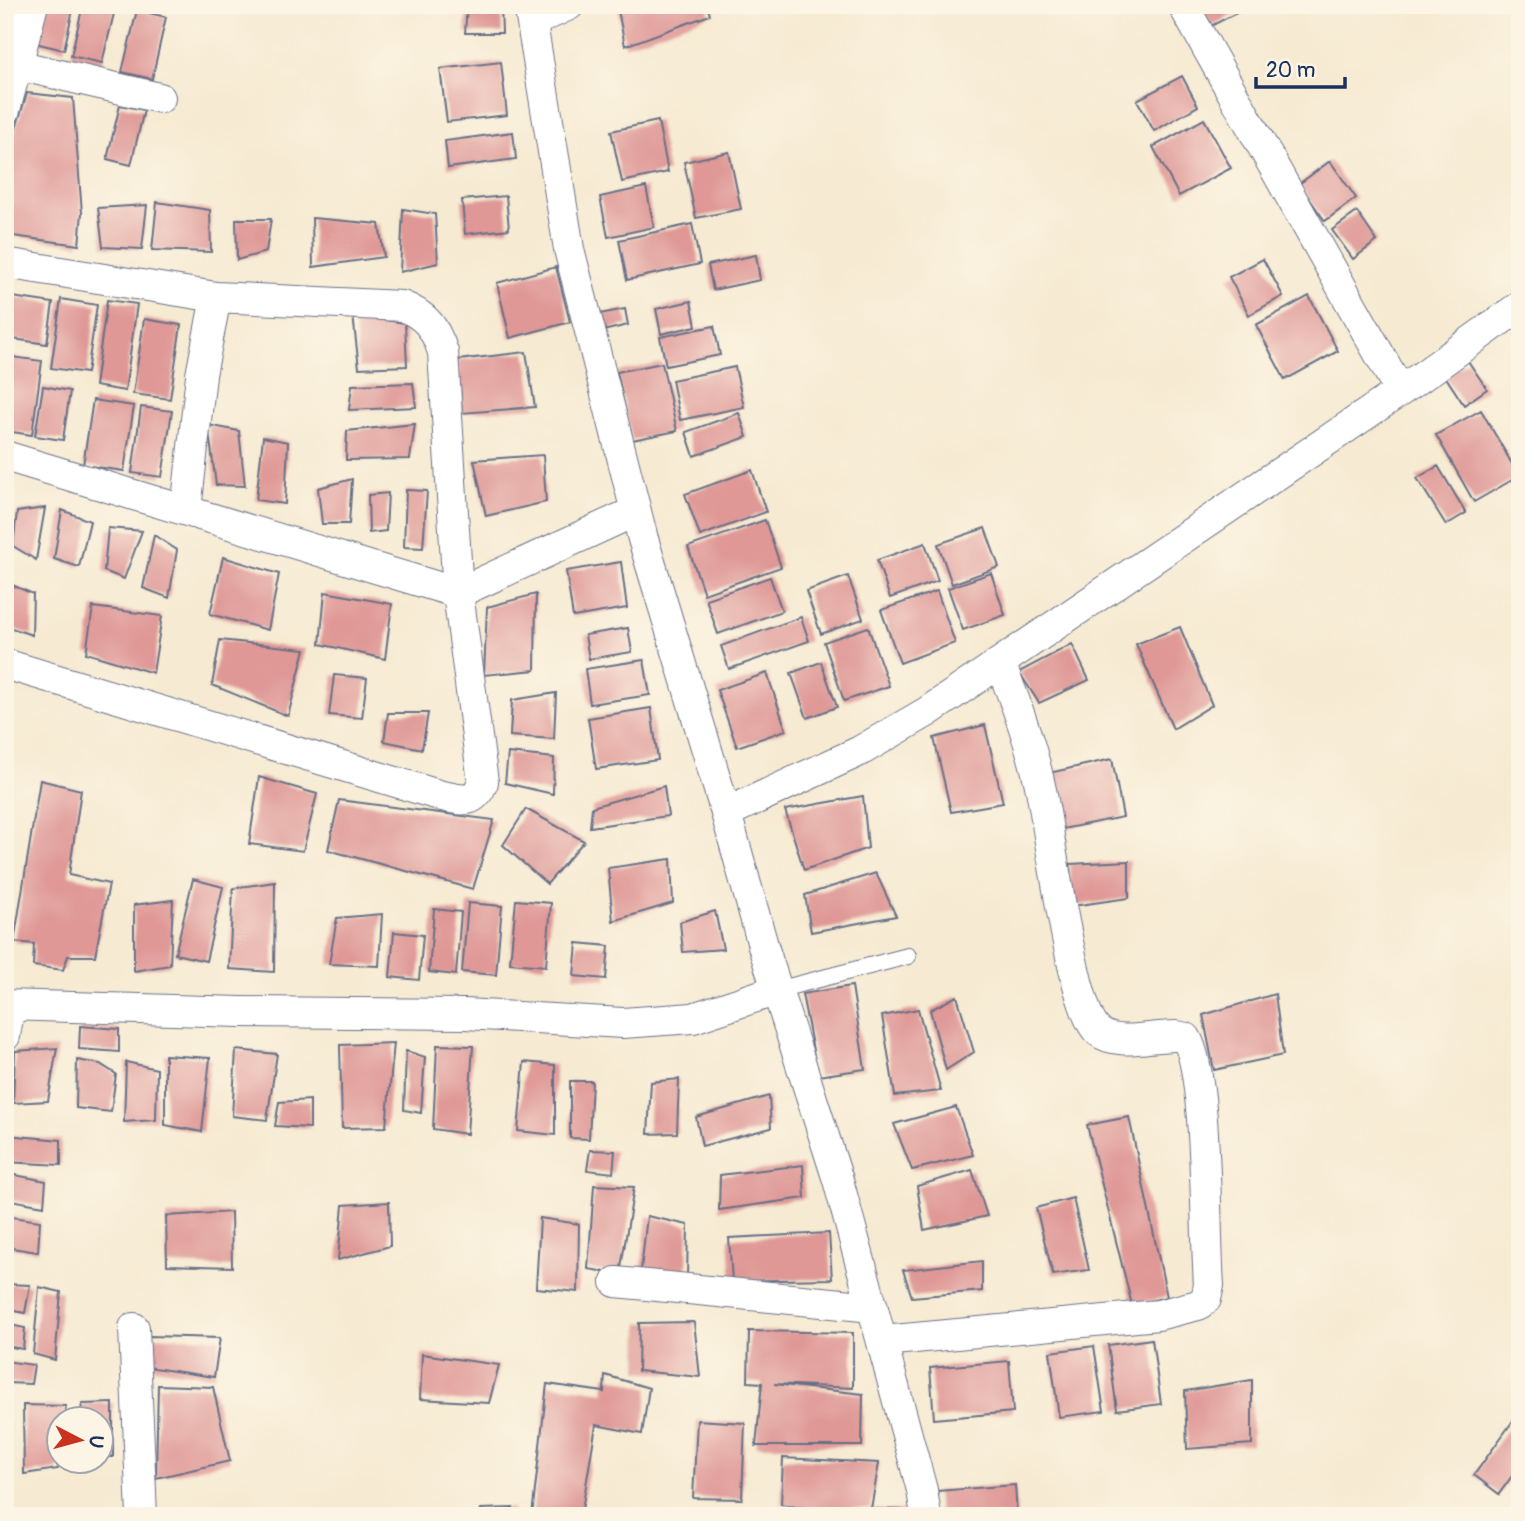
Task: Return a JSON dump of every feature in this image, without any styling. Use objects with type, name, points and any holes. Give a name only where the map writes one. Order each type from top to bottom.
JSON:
[{"type":"street","points":[[5,110],[33,5]]},
{"type":"street","points":[[569,5],[530,13],[569,249],[636,511],[777,990],[838,1180],[883,1341],[922,1490],[926,1516]]},
{"type":"street","points":[[1183,5],[1400,391]]},
{"type":"street","points":[[17,65],[160,98]]},
{"type":"street","points":[[5,262],[216,297],[402,306],[418,312],[430,323],[443,352],[458,593],[483,782],[478,795],[470,799],[442,796],[282,750],[5,664]]},
{"type":"street","points":[[186,510],[201,375],[216,297]]},
{"type":"street","points":[[726,813],[860,751],[927,712],[1400,391],[1520,306]]},
{"type":"street","points":[[5,456],[458,593],[636,511]]},
{"type":"street","points":[[883,1341],[1158,1315],[1198,1305],[1206,1299],[1209,1285],[1200,1104],[1193,1049],[1186,1038],[1177,1036],[1114,1039],[1099,1032],[1091,1024],[1076,975],[1041,789],[1024,723],[1000,663]]},
{"type":"street","points":[[5,1036],[8,1005],[240,1012],[466,1014],[623,1023],[693,1018],[777,990]]},
{"type":"street","points":[[616,1282],[873,1307]]},
{"type":"street","points":[[134,1328],[142,1516]]},
{"type":"lane","points":[[777,990],[908,956]]},
{"type":"building","points":[[44,5],[74,5],[64,50],[35,43]]},
{"type":"building","points":[[83,5],[116,5],[102,63],[71,56]]},
{"type":"building","points":[[467,5],[501,5],[502,33],[465,33]]},
{"type":"building","points":[[617,5],[707,5],[710,15],[625,46]]},
{"type":"building","points":[[1201,5],[1252,5],[1211,26]]},
{"type":"building","points":[[137,10],[166,17],[152,79],[122,72]]},
{"type":"building","points":[[501,62],[507,115],[447,122],[440,69]]},
{"type":"building","points":[[1182,76],[1198,106],[1154,131],[1137,100]]},
{"type":"building","points":[[27,93],[73,98],[82,213],[79,245],[5,235],[5,163]]},
{"type":"building","points":[[120,105],[144,110],[131,165],[107,159]]},
{"type":"building","points":[[1204,119],[1231,168],[1179,196],[1153,147]]},
{"type":"building","points":[[658,121],[668,172],[622,182],[611,131]]},
{"type":"building","points":[[513,132],[516,159],[448,168],[445,141]]},
{"type":"building","points":[[729,152],[741,209],[696,218],[684,162]]},
{"type":"building","points":[[1330,161],[1356,198],[1325,221],[1299,184]]},
{"type":"building","points":[[646,187],[654,227],[608,237],[600,197]]},
{"type":"building","points":[[506,196],[509,229],[465,234],[462,200]]},
{"type":"building","points":[[157,202],[210,210],[211,252],[152,250]]},
{"type":"building","points":[[147,205],[142,249],[103,247],[98,208]]},
{"type":"building","points":[[403,209],[435,214],[438,263],[400,272]]},
{"type":"building","points":[[1357,212],[1377,241],[1353,259],[1332,230]]},
{"type":"building","points":[[312,218],[379,224],[384,257],[313,267]]},
{"type":"building","points":[[236,219],[271,219],[266,252],[237,260]]},
{"type":"building","points":[[692,224],[700,264],[627,280],[619,240]]},
{"type":"building","points":[[756,255],[760,280],[713,290],[708,265]]},
{"type":"building","points":[[1263,259],[1283,296],[1249,315],[1229,277]]},
{"type":"building","points":[[556,267],[570,322],[510,338],[497,283]]},
{"type":"building","points":[[1309,296],[1338,351],[1285,380],[1256,325]]},
{"type":"building","points":[[12,297],[53,303],[47,344],[6,338]]},
{"type":"building","points":[[61,299],[97,305],[87,373],[51,368]]},
{"type":"building","points":[[107,300],[137,304],[125,391],[95,386]]},
{"type":"building","points":[[691,301],[696,326],[661,334],[656,309]]},
{"type":"building","points":[[625,309],[628,325],[603,331],[600,314]]},
{"type":"building","points":[[353,315],[405,323],[407,366],[359,368]]},
{"type":"building","points":[[144,319],[181,325],[170,399],[133,394]]},
{"type":"building","points":[[714,326],[720,355],[666,366],[660,337]]},
{"type":"building","points":[[526,352],[535,407],[462,413],[458,360]]},
{"type":"building","points":[[5,356],[42,361],[32,435],[5,431]]},
{"type":"building","points":[[1468,361],[1487,389],[1464,405],[1445,376]]},
{"type":"building","points":[[662,363],[677,431],[632,440],[617,372]]},
{"type":"building","points":[[735,367],[744,407],[680,420],[672,380]]},
{"type":"building","points":[[413,383],[416,407],[349,410],[352,385]]},
{"type":"building","points":[[43,386],[70,391],[63,440],[35,436]]},
{"type":"building","points":[[93,400],[134,406],[124,471],[83,465]]},
{"type":"building","points":[[141,407],[172,411],[162,477],[132,473]]},
{"type":"building","points":[[1481,410],[1519,476],[1474,502],[1436,435]]},
{"type":"building","points":[[739,413],[747,437],[694,456],[686,432]]},
{"type":"building","points":[[415,424],[410,459],[346,460],[347,431]]},
{"type":"building","points":[[208,425],[239,431],[245,486],[216,485]]},
{"type":"building","points":[[263,437],[288,442],[285,504],[256,500]]},
{"type":"building","points":[[543,455],[546,502],[486,516],[474,460]]},
{"type":"building","points":[[1438,466],[1466,513],[1446,525],[1417,478]]},
{"type":"building","points":[[752,470],[766,512],[700,536],[685,494]]},
{"type":"building","points":[[352,479],[349,524],[322,524],[318,488]]},
{"type":"building","points":[[406,490],[427,491],[423,548],[404,547]]},
{"type":"building","points":[[388,493],[386,531],[369,533],[368,495]]},
{"type":"building","points":[[45,508],[36,560],[13,546],[17,512]]},
{"type":"building","points":[[62,510],[90,521],[79,567],[54,559]]},
{"type":"building","points":[[765,520],[781,567],[704,594],[688,547]]},
{"type":"building","points":[[108,528],[142,531],[124,579],[104,571]]},
{"type":"building","points":[[985,528],[999,567],[952,584],[938,544]]},
{"type":"building","points":[[154,535],[177,550],[169,598],[143,588]]},
{"type":"building","points":[[925,543],[938,581],[890,598],[877,560]]},
{"type":"building","points":[[223,557],[279,574],[268,630],[210,614]]},
{"type":"building","points":[[621,562],[627,608],[573,617],[566,571]]},
{"type":"building","points":[[991,573],[1005,615],[963,630],[948,588]]},
{"type":"building","points":[[848,576],[863,619],[821,634],[806,591]]},
{"type":"building","points":[[770,577],[782,611],[718,634],[706,599]]},
{"type":"building","points":[[5,582],[33,594],[32,635],[5,626]]},
{"type":"building","points":[[937,591],[955,643],[900,663],[881,610]]},
{"type":"building","points":[[325,592],[392,604],[385,659],[320,644]]},
{"type":"building","points":[[536,594],[535,670],[484,675],[487,607]]},
{"type":"building","points":[[93,607],[162,616],[153,673],[86,653]]},
{"type":"building","points":[[801,617],[809,641],[729,669],[721,646]]},
{"type":"building","points":[[868,627],[889,686],[844,701],[824,642]]},
{"type":"building","points":[[1180,627],[1212,705],[1173,729],[1136,644]]},
{"type":"building","points":[[628,628],[632,652],[589,659],[585,635]]},
{"type":"building","points":[[220,640],[305,649],[288,716],[212,685]]},
{"type":"building","points":[[1072,644],[1089,680],[1039,703],[1019,672]]},
{"type":"building","points":[[644,660],[650,695],[590,704],[585,669]]},
{"type":"building","points":[[821,662],[837,707],[807,718],[791,673]]},
{"type":"building","points":[[767,673],[786,730],[737,747],[717,690]]},
{"type":"building","points":[[334,675],[367,678],[362,718],[329,715]]},
{"type":"building","points":[[556,693],[554,739],[510,736],[512,700]]},
{"type":"building","points":[[651,708],[658,760],[596,769],[588,718]]},
{"type":"building","points":[[388,713],[428,713],[422,749],[384,741]]},
{"type":"building","points":[[985,725],[1003,803],[951,812],[934,738]]},
{"type":"building","points":[[508,753],[554,758],[553,794],[505,783]]},
{"type":"building","points":[[1112,759],[1123,817],[1057,830],[1049,773]]},
{"type":"building","points":[[259,777],[317,794],[303,851],[249,844]]},
{"type":"building","points":[[40,780],[81,790],[69,875],[109,884],[95,956],[68,956],[63,970],[33,966],[34,944],[14,942]]},
{"type":"building","points":[[664,786],[668,816],[590,827],[592,807]]},
{"type":"building","points":[[863,796],[868,848],[804,870],[785,810]]},
{"type":"building","points":[[339,800],[494,820],[473,889],[328,850]]},
{"type":"building","points":[[526,809],[584,841],[547,884],[503,845]]},
{"type":"building","points":[[671,859],[673,903],[613,921],[608,868]]},
{"type":"building","points":[[1129,861],[1129,898],[1072,906],[1070,864]]},
{"type":"building","points":[[876,873],[896,916],[811,932],[805,895]]},
{"type":"building","points":[[193,879],[223,887],[206,961],[175,954]]},
{"type":"building","points":[[275,882],[274,972],[229,969],[233,888]]},
{"type":"building","points":[[173,900],[170,965],[134,971],[134,905]]},
{"type":"building","points":[[516,900],[551,903],[546,966],[510,963]]},
{"type":"building","points":[[468,903],[502,906],[496,975],[462,972]]},
{"type":"building","points":[[434,909],[461,912],[456,975],[429,972]]},
{"type":"building","points":[[715,911],[723,949],[683,952],[680,922]]},
{"type":"building","points":[[382,914],[379,966],[329,964],[337,918]]},
{"type":"building","points":[[394,932],[423,935],[419,980],[390,977]]},
{"type":"building","points":[[577,943],[609,946],[606,979],[574,976]]},
{"type":"building","points":[[852,986],[865,1069],[818,1076],[802,994]]},
{"type":"building","points":[[1275,994],[1283,1055],[1214,1070],[1203,1015]]},
{"type":"building","points":[[957,996],[974,1052],[946,1070],[930,1010]]},
{"type":"building","points":[[918,1009],[941,1091],[895,1096],[882,1016]]},
{"type":"building","points":[[80,1026],[119,1029],[119,1052],[79,1049]]},
{"type":"building","points":[[394,1043],[386,1127],[342,1128],[340,1045]]},
{"type":"building","points":[[437,1045],[473,1046],[467,1134],[433,1129]]},
{"type":"building","points":[[57,1048],[48,1101],[13,1103],[15,1051]]},
{"type":"building","points":[[236,1050],[277,1054],[267,1120],[232,1116]]},
{"type":"building","points":[[406,1051],[425,1057],[421,1113],[404,1110]]},
{"type":"building","points":[[165,1055],[210,1058],[202,1132],[165,1125]]},
{"type":"building","points":[[77,1060],[100,1064],[116,1074],[111,1112],[76,1108]]},
{"type":"building","points":[[126,1062],[157,1069],[156,1120],[124,1122]]},
{"type":"building","points":[[524,1062],[555,1065],[555,1135],[518,1131]]},
{"type":"building","points":[[679,1079],[677,1133],[648,1134],[651,1082]]},
{"type":"building","points":[[570,1081],[592,1081],[589,1139],[570,1138]]},
{"type":"building","points":[[769,1096],[771,1128],[702,1146],[696,1117]]},
{"type":"building","points":[[310,1100],[310,1128],[275,1126],[279,1102]]},
{"type":"building","points":[[956,1107],[973,1155],[912,1170],[894,1124]]},
{"type":"building","points":[[1129,1117],[1167,1297],[1132,1305],[1087,1125]]},
{"type":"building","points":[[6,1135],[61,1140],[61,1165],[5,1162]]},
{"type":"building","points":[[590,1150],[615,1151],[613,1173],[587,1170]]},
{"type":"building","points":[[803,1165],[805,1198],[719,1210],[720,1175]]},
{"type":"building","points":[[972,1170],[987,1216],[924,1230],[917,1186]]},
{"type":"building","points":[[5,1173],[46,1181],[44,1206],[5,1199]]},
{"type":"building","points":[[594,1185],[634,1187],[620,1274],[588,1269]]},
{"type":"building","points":[[1073,1198],[1089,1270],[1053,1275],[1036,1208]]},
{"type":"building","points":[[389,1202],[390,1246],[338,1260],[343,1205]]},
{"type":"building","points":[[231,1212],[232,1267],[167,1265],[166,1216]]},
{"type":"building","points":[[5,1216],[40,1221],[38,1252],[5,1247]]},
{"type":"building","points":[[647,1216],[688,1225],[687,1280],[640,1279]]},
{"type":"building","points":[[540,1218],[579,1224],[578,1292],[536,1288]]},
{"type":"building","points":[[829,1233],[832,1279],[732,1281],[729,1238]]},
{"type":"building","points":[[982,1261],[982,1291],[912,1297],[903,1270]]},
{"type":"building","points":[[5,1284],[30,1285],[25,1313],[5,1309]]},
{"type":"building","points":[[39,1287],[61,1292],[55,1360],[33,1354]]},
{"type":"building","points":[[694,1322],[700,1377],[638,1371],[639,1323]]},
{"type":"building","points":[[5,1324],[25,1328],[23,1349],[5,1346]]},
{"type":"building","points":[[749,1331],[853,1333],[853,1388],[774,1384],[863,1394],[862,1446],[756,1446],[762,1383],[748,1382]]},
{"type":"building","points":[[149,1336],[220,1338],[214,1377],[147,1367]]},
{"type":"building","points":[[1152,1339],[1161,1404],[1117,1410],[1108,1345]]},
{"type":"building","points":[[1094,1346],[1104,1411],[1059,1417],[1050,1352]]},
{"type":"building","points":[[422,1354],[499,1365],[489,1403],[420,1399]]},
{"type":"building","points":[[5,1361],[34,1365],[31,1384],[5,1383]]},
{"type":"building","points":[[1009,1361],[1013,1412],[934,1419],[930,1368]]},
{"type":"building","points":[[605,1375],[649,1388],[642,1434],[596,1425],[581,1516],[532,1516],[547,1384],[604,1392]]},
{"type":"building","points":[[1252,1380],[1252,1444],[1187,1449],[1185,1391]]},
{"type":"building","points":[[158,1385],[213,1387],[230,1461],[156,1478]]},
{"type":"building","points":[[113,1403],[113,1406],[82,1406]]},
{"type":"building","points":[[23,1405],[66,1406],[46,1406],[46,1471],[24,1474]]},
{"type":"building","points":[[1520,1411],[1520,1465],[1499,1494],[1474,1475]]},
{"type":"building","points":[[697,1420],[745,1423],[742,1499],[693,1498]]},
{"type":"building","points":[[5,1422],[9,1422],[11,1495],[5,1495]]},
{"type":"building","points":[[783,1458],[879,1463],[871,1509],[822,1508],[858,1511],[858,1516],[806,1516],[807,1508],[781,1504]]},
{"type":"building","points":[[1015,1485],[1017,1516],[939,1516],[937,1491]]},
{"type":"building","points":[[513,1508],[512,1516],[480,1516],[481,1509]]},
{"type":"building","points":[[871,1509],[903,1510],[904,1516],[871,1516]]},
{"type":"building","points":[[737,1510],[774,1514],[736,1516]]}]
